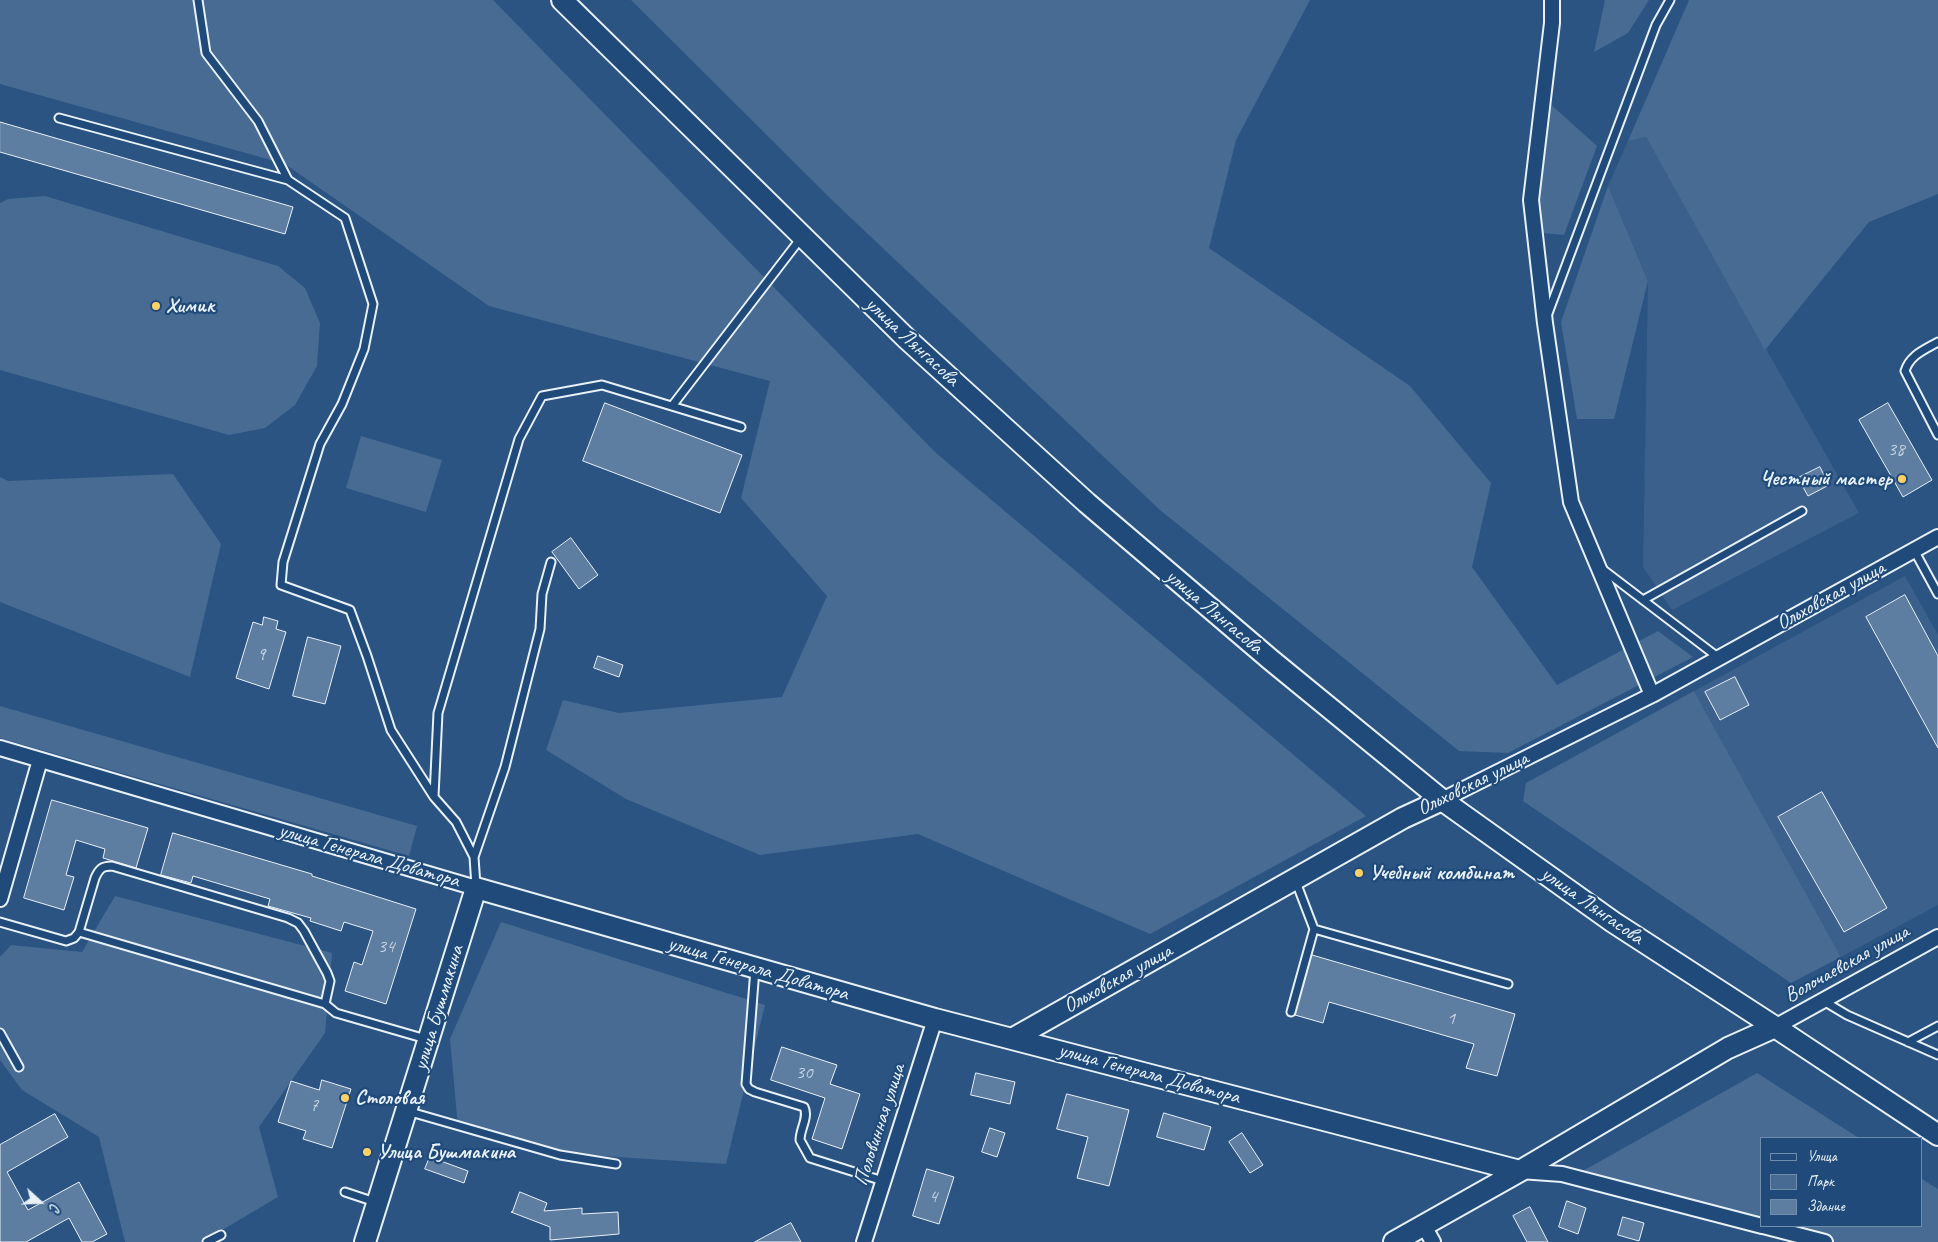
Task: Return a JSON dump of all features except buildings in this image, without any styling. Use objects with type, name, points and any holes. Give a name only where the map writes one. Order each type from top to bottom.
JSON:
[{"type":"street","name":"улица Лянгасова","points":[[562,0],[907,339],[1087,503],[1271,660],[1442,800],[1613,922],[1775,1026],[1938,1135]]},
{"type":"street","points":[[1552,0],[1552,23],[1531,200],[1545,323],[1571,502],[1652,695]]},
{"type":"street","name":"Ольховская улица","points":[[1012,1039],[1403,818],[1652,695],[1938,537]]},
{"type":"street","name":"улица Генерала Доватора","points":[[0,748],[476,888],[935,1019],[1520,1171]]},
{"type":"street","points":[[0,899],[40,760]]},
{"type":"street","name":"улица Бушмакина","points":[[365,1242],[476,888]]},
{"type":"street","name":"Волочаевская улица","points":[[1775,1026],[1938,936]]},
{"type":"street","name":"Половинная улица","points":[[864,1242],[935,1019]]},
{"type":"street","points":[[1394,1242],[1428,1234],[1520,1171],[1728,1048],[1775,1026]]},
{"type":"street","points":[[1520,1171],[1562,1174],[1760,1225]]},
{"type":"street","points":[[1766,1227],[1825,1242]]},
{"type":"lane","points":[[198,0],[206,53],[258,121],[288,180]]},
{"type":"lane","points":[[1545,323],[1656,25],[1670,0]]},
{"type":"lane","points":[[59,118],[288,180],[345,218],[373,304],[364,349],[342,404],[320,444],[283,562],[281,585],[350,610],[391,730],[434,796],[456,822],[474,857]]},
{"type":"lane","points":[[672,406],[803,236]]},
{"type":"lane","points":[[1938,342],[1914,355],[1907,362],[1904,371],[1938,435]]},
{"type":"lane","points":[[434,796],[438,713],[519,439],[542,396],[602,385],[741,427]]},
{"type":"lane","points":[[1643,600],[1802,511]]},
{"type":"lane","points":[[1914,550],[1938,594]]},
{"type":"lane","points":[[476,888],[474,857],[506,767],[540,629],[542,594],[551,562]]},
{"type":"lane","points":[[1597,565],[1719,658]]},
{"type":"lane","points":[[0,922],[66,941],[74,938],[78,932],[99,870],[106,866],[112,866],[298,922],[330,981],[325,1004]]},
{"type":"lane","points":[[1291,1012],[1314,929],[1295,879]]},
{"type":"lane","points":[[1314,929],[1508,984]]},
{"type":"lane","points":[[78,932],[325,1004],[336,1013],[429,1040]]},
{"type":"lane","points":[[755,968],[746,1084],[749,1089],[804,1107],[806,1116],[800,1140],[810,1158],[883,1181]]},
{"type":"lane","points":[[1821,1000],[1847,1015],[1938,1055]]},
{"type":"lane","points":[[1908,1042],[1938,1026]]},
{"type":"lane","points":[[0,1033],[19,1067]]},
{"type":"lane","points":[[406,1111],[560,1155],[616,1164]]},
{"type":"lane","points":[[345,1192],[378,1202]]},
{"type":"lane","points":[[207,1242],[221,1234]]},
{"type":"shaded area","points":[[1646,137],[1859,513],[1672,610],[1643,567],[1648,281],[1608,186],[1628,141]]},
{"type":"shaded area","points":[[1905,576],[1938,635],[1938,905],[1841,957],[1694,691]]},
{"type":"green space","points":[[0,0],[493,0],[936,453],[1366,816],[1150,934],[918,834],[760,855],[626,799],[546,750],[563,700],[619,713],[782,697],[827,596],[741,498],[770,381],[489,306],[285,164],[0,84]]},
{"type":"green space","points":[[631,0],[1310,0],[1236,140],[1209,248],[1410,386],[1491,483],[1472,567],[1557,685],[1658,631],[1693,657],[1508,753],[1459,751],[1160,510],[834,202]]},
{"type":"green space","points":[[1605,0],[1649,0],[1628,33],[1594,52]]},
{"type":"green space","points":[[1689,0],[1938,0],[1938,194],[1869,222],[1765,350],[1646,137],[1628,141]]},
{"type":"green space","points":[[1548,102],[1597,146],[1564,235],[1543,233],[1534,200]]},
{"type":"green space","points":[[1608,186],[1648,281],[1614,419],[1577,419],[1561,322]]},
{"type":"green space","name":"Химик","points":[[45,196],[278,266],[305,288],[320,323],[317,366],[295,405],[265,428],[229,435],[0,370],[0,203],[8,199]]},
{"type":"green space","points":[[361,436],[442,460],[426,512],[346,488]]},
{"type":"green space","points":[[173,474],[221,544],[190,677],[0,602],[0,477],[8,481]]},
{"type":"green space","points":[[1694,691],[1841,957],[1791,983],[1523,801],[1526,783]]},
{"type":"green space","points":[[0,706],[417,826],[409,856],[0,738]]},
{"type":"green space","points":[[115,896],[332,953],[325,1033],[259,1127],[278,1197],[202,1242],[125,1242],[99,1137],[22,1090],[0,1060],[0,957],[11,945],[82,952]]},
{"type":"green space","points":[[501,922],[765,1005],[726,1164],[570,1154],[458,1127],[450,1039]]},
{"type":"green space","points":[[1757,1073],[1857,1137],[1760,1137],[1760,1221],[1581,1172]]},
{"type":"green space","points":[[1923,1180],[1938,1189],[1938,1242],[1835,1242],[1781,1227],[1923,1227]]},
{"type":"place","name":"Химик","points":[[156,306]]},
{"type":"place","name":"Честный мастер","points":[[1902,479]]},
{"type":"place","name":"Учебный комбинат","points":[[1359,873]]},
{"type":"place","name":"Столовая","points":[[345,1098]]},
{"type":"place","name":"Улица Бушмакина","points":[[367,1152]]}]
